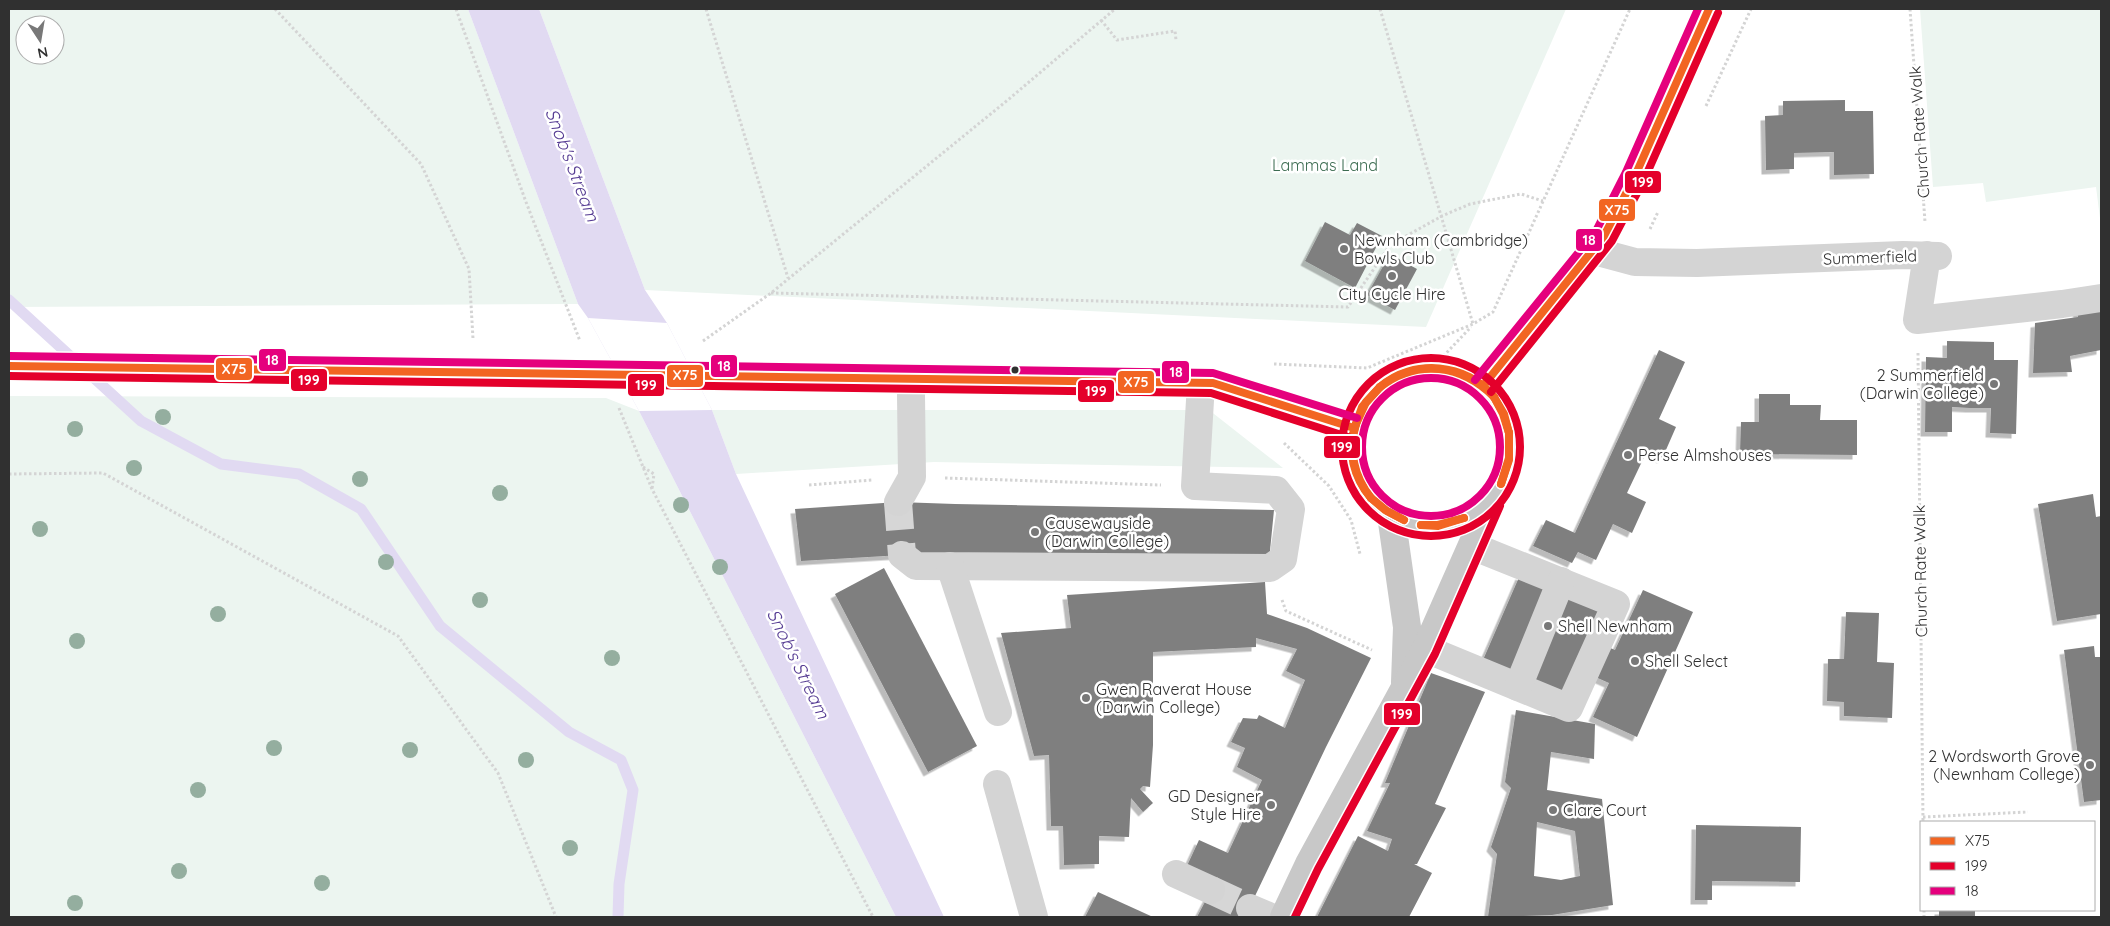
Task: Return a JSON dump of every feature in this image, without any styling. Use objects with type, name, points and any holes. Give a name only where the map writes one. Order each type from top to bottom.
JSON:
[{"type":"main road","points":[[1483,386],[1594,251],[1604,236],[1635,176],[1709,9]]},
{"type":"main road","points":[[9,366],[1201,383],[1213,384],[1354,428]]},
{"type":"main road","points":[[1284,917],[1404,686],[1426,650],[1491,502],[1504,479],[1511,448],[1506,418],[1497,400],[1483,386],[1457,372],[1433,367],[1400,373],[1376,389],[1361,408],[1350,448],[1355,472],[1365,491],[1391,515],[1420,525],[1440,525],[1463,519],[1491,502]]},
{"type":"main road","points":[[1391,515],[1407,627],[1404,686]]},
{"type":"street","name":"Summerfield","points":[[1594,251],[1635,262],[1697,263],[1933,256],[1917,320]]},
{"type":"street","points":[[1917,320],[2101,298]]},
{"type":"street","points":[[902,555],[916,566],[1270,568],[1284,559],[1291,509],[1276,490],[1194,486],[1201,383]]},
{"type":"street","points":[[898,502],[912,477],[911,396]]},
{"type":"street","points":[[1426,650],[1569,708],[1616,604],[1472,546]]},
{"type":"street","points":[[950,566],[998,712]]},
{"type":"street","points":[[1518,687],[1561,581]]},
{"type":"street","points":[[997,784],[1034,917]]},
{"type":"street","points":[[1176,874],[1211,890]]},
{"type":"path","points":[[275,9],[421,164],[469,269],[474,372]]},
{"type":"path","points":[[456,9],[526,202],[594,374]]},
{"type":"path","points":[[706,9],[788,278]]},
{"type":"path","points":[[697,345],[771,293],[1009,99],[1114,9]]},
{"type":"path","points":[[1380,9],[1473,324]]},
{"type":"path","points":[[1433,367],[1473,324],[1493,312],[1630,9]]},
{"type":"path","name":"Church Rate Walk","points":[[1910,9],[1933,256]]},
{"type":"path","points":[[1101,20],[1118,40],[1175,31],[1176,40]]},
{"type":"path","points":[[771,293],[1348,307],[1390,244],[1442,216],[1470,204],[1521,194],[1543,201]]},
{"type":"path","name":"Church Rate Walk","points":[[1917,320],[1923,821]]},
{"type":"path","points":[[627,374],[614,397],[642,467],[873,917]]},
{"type":"path","points":[[1278,438],[1329,486],[1351,520],[1360,556]]},
{"type":"path","points":[[642,467],[654,474],[652,489]]},
{"type":"path","points":[[9,474],[103,473],[398,636],[498,773],[556,917]]},
{"type":"path","points":[[810,485],[912,477],[1194,486]]},
{"type":"path","points":[[1270,568],[1286,610],[1372,650],[1374,642]]},
{"type":"path","points":[[1923,817],[2028,812]]},
{"type":"green space","points":[[9,9],[468,9],[578,304],[9,307]]},
{"type":"green space","name":"Lammas Land","points":[[539,9],[1566,9],[1426,327],[645,290]]},
{"type":"green space","points":[[1920,9],[2101,9],[2101,226],[2096,187],[1986,202],[1983,183],[1933,187]]},
{"type":"green space","points":[[9,396],[606,398],[639,411],[896,917],[9,917]]},
{"type":"green space","points":[[712,410],[1209,410],[1283,468],[934,462],[736,474]]},
{"type":"water","name":"Snob's Stream","points":[[468,9],[539,9],[645,290],[667,323],[712,410],[736,474],[944,917],[896,917],[639,411],[588,318],[578,304]]},
{"type":"pier","points":[[588,318],[667,323],[712,410],[639,411]]},
{"type":"building","points":[[1845,100],[1845,111],[1873,111],[1874,174],[1834,175],[1834,152],[1794,153],[1794,169],[1766,170],[1765,116],[1783,115],[1783,101]]},
{"type":"building","name":"Newnham (Cambridge) Bowls Club","points":[[1325,222],[1350,235],[1357,223],[1382,236],[1355,288],[1305,261]]},
{"type":"building","points":[[1390,254],[1417,269],[1395,310],[1367,295]]},
{"type":"building","points":[[2101,304],[2101,350],[2070,356],[2072,372],[2033,373],[2035,323],[2078,317],[2077,308]]},
{"type":"building","points":[[1947,341],[1994,342],[1994,360],[2018,360],[2016,434],[1990,433],[1991,408],[1952,407],[1952,432],[1925,432],[1926,357],[1947,358]]},
{"type":"building","name":"Perse Almshouses","points":[[1659,350],[1685,362],[1659,419],[1676,427],[1662,459],[1647,451],[1627,493],[1646,502],[1632,533],[1613,524],[1596,560],[1578,552],[1572,563],[1533,546],[1546,520],[1575,533]]},
{"type":"building","points":[[1759,394],[1790,394],[1790,405],[1821,405],[1820,420],[1857,420],[1857,455],[1740,454],[1741,422],[1759,422]]},
{"type":"building","points":[[2093,494],[2096,517],[2101,516],[2101,614],[2057,621],[2038,504]]},
{"type":"building","name":"Causewayside (Darwin College)","points":[[898,502],[1274,510],[1269,561],[902,555],[801,561],[795,509]]},
{"type":"building","points":[[884,568],[977,746],[928,772],[835,594]]},
{"type":"building","points":[[1520,575],[1605,613],[1592,640],[1615,650],[1643,590],[1693,612],[1637,737],[1593,717],[1609,683],[1575,668],[1563,695],[1483,660]]},
{"type":"building","name":"Gwen Raverat House (Darwin College)","points":[[1265,582],[1267,614],[1307,628],[1371,658],[1326,747],[1245,917],[1197,917],[1216,881],[1186,868],[1199,840],[1228,853],[1262,780],[1237,767],[1245,748],[1231,742],[1243,718],[1257,719],[1259,715],[1285,728],[1305,680],[1286,671],[1297,649],[1256,638],[1256,647],[1153,652],[1153,745],[1150,787],[1143,786],[1140,789],[1153,803],[1143,812],[1131,798],[1129,837],[1099,836],[1099,864],[1064,865],[1063,826],[1051,826],[1049,755],[1034,756],[1001,633],[1071,628],[1067,595]]},
{"type":"building","points":[[1846,612],[1879,613],[1877,662],[1894,663],[1892,718],[1844,716],[1844,702],[1827,701],[1828,659],[1844,659]]},
{"type":"building","points":[[2094,646],[2095,657],[2101,657],[2101,800],[2084,802],[2064,650]]},
{"type":"building","points":[[1431,673],[1485,692],[1435,804],[1446,808],[1417,864],[1414,864],[1432,873],[1409,917],[1317,917],[1358,836],[1388,851],[1392,839],[1367,831],[1390,783],[1385,783]]},
{"type":"building","name":"Clare Court","points":[[1516,710],[1595,724],[1594,759],[1551,752],[1547,790],[1602,799],[1613,905],[1552,915],[1488,917],[1497,854],[1491,847],[1511,788],[1505,782]],"holes":[[[1537,822],[1575,831],[1580,876],[1561,880],[1534,876]]]},
{"type":"building","points":[[1696,825],[1801,827],[1800,882],[1712,881],[1712,900],[1695,900]]},
{"type":"building","points":[[1098,892],[1153,917],[1085,917]]},
{"type":"building","points":[[1939,911],[1975,911],[1975,917],[1939,917]]},
{"type":"waterway","points":[[9,300],[141,421],[221,464],[299,474],[361,509],[440,626],[569,732],[621,760],[633,790],[619,884],[618,917]]},
{"type":"tunnel","points":[[898,502],[902,555]]},
{"type":"tunnel","points":[[1211,890],[1250,908]]},
{"type":"transit line","name":"18","points":[[1475,380],[1596,231],[1626,172],[1698,9]]},
{"type":"transit line","name":"X75","points":[[1483,386],[1604,236],[1635,176],[1709,9]]},
{"type":"transit line","name":"199","points":[[1491,392],[1612,241],[1644,180],[1718,13]]},
{"type":"transit line","name":"18","points":[[9,356],[1213,373],[1357,418]]},
{"type":"transit line","name":"199","points":[[1422,358],[1440,358],[1465,365],[1480,373],[1494,384],[1505,398],[1513,413],[1520,438],[1520,447],[1520,456],[1513,481],[1505,496],[1494,510],[1480,521],[1457,532],[1440,536],[1422,536],[1405,532],[1389,525],[1375,516],[1362,503],[1346,473],[1342,456],[1342,438],[1346,421],[1353,405],[1362,391],[1375,378],[1405,362],[1422,358]]},
{"type":"transit line","name":"X75","points":[[9,366],[1213,383],[1354,428]]},
{"type":"transit line","name":"X75","points":[[1380,387],[1393,378],[1408,372],[1423,368],[1439,368],[1455,371],[1469,377],[1483,386],[1494,397]]},
{"type":"transit line","name":"X75","points":[[1380,387],[1394,378],[1409,372],[1439,369],[1454,372],[1468,378],[1494,397]]},
{"type":"transit line","name":"199","points":[[9,376],[1211,393],[1351,438]]},
{"type":"transit line","name":"18","points":[[1431,378],[1457,383],[1480,398],[1495,421],[1500,447],[1495,473],[1480,496],[1457,511],[1431,516],[1405,511],[1382,496],[1367,473],[1362,447],[1367,421],[1382,398],[1405,383],[1431,378]]},
{"type":"transit line","name":"X75","points":[[1356,424],[1362,407],[1380,387]]},
{"type":"transit line","name":"X75","points":[[1356,424],[1366,402],[1380,387]]},
{"type":"transit line","name":"X75","points":[[1494,397],[1504,414],[1509,433]]},
{"type":"transit line","name":"X75","points":[[1494,397],[1503,414],[1509,433]]},
{"type":"transit line","name":"X75","points":[[1356,424],[1353,444],[1354,463],[1360,481],[1371,498]]},
{"type":"transit line","name":"X75","points":[[1356,424],[1352,444],[1353,463],[1360,482],[1371,498]]},
{"type":"transit line","name":"X75","points":[[1501,484],[1509,458],[1509,433]]},
{"type":"transit line","name":"X75","points":[[1501,484],[1509,460],[1509,433]]},
{"type":"transit line","name":"X75","points":[[1371,498],[1387,511],[1404,520]]},
{"type":"transit line","name":"X75","points":[[1371,498],[1385,510],[1404,520]]},
{"type":"transit line","name":"199","points":[[1295,917],[1318,869],[1435,654],[1500,506]]},
{"type":"transit line","name":"X75","points":[[1421,525],[1437,525],[1464,518]]},
{"type":"transit line","name":"X75","points":[[1421,525],[1438,526],[1464,518]]},
{"type":"place","name":"Newnham (Cambridge) Bowls Club","points":[[1344,249]]},
{"type":"place","name":"City Cycle Hire","points":[[1392,276]]},
{"type":"place","name":"2 Summerfield (Darwin College)","points":[[1994,384]]},
{"type":"place","name":"Perse Almshouses","points":[[1628,455]]},
{"type":"place","name":"Causewayside (Darwin College)","points":[[1035,532]]},
{"type":"place","name":"Shell Newnham","points":[[1548,626]]},
{"type":"place","name":"Shell Select","points":[[1635,661]]},
{"type":"place","name":"Gwen Raverat House (Darwin College)","points":[[1086,698]]},
{"type":"place","name":"2 Wordsworth Grove (Newnham College)","points":[[2090,765]]},
{"type":"place","name":"GD Designer Style Hire","points":[[1271,805]]},
{"type":"place","name":"Clare Court","points":[[1553,810]]}]
